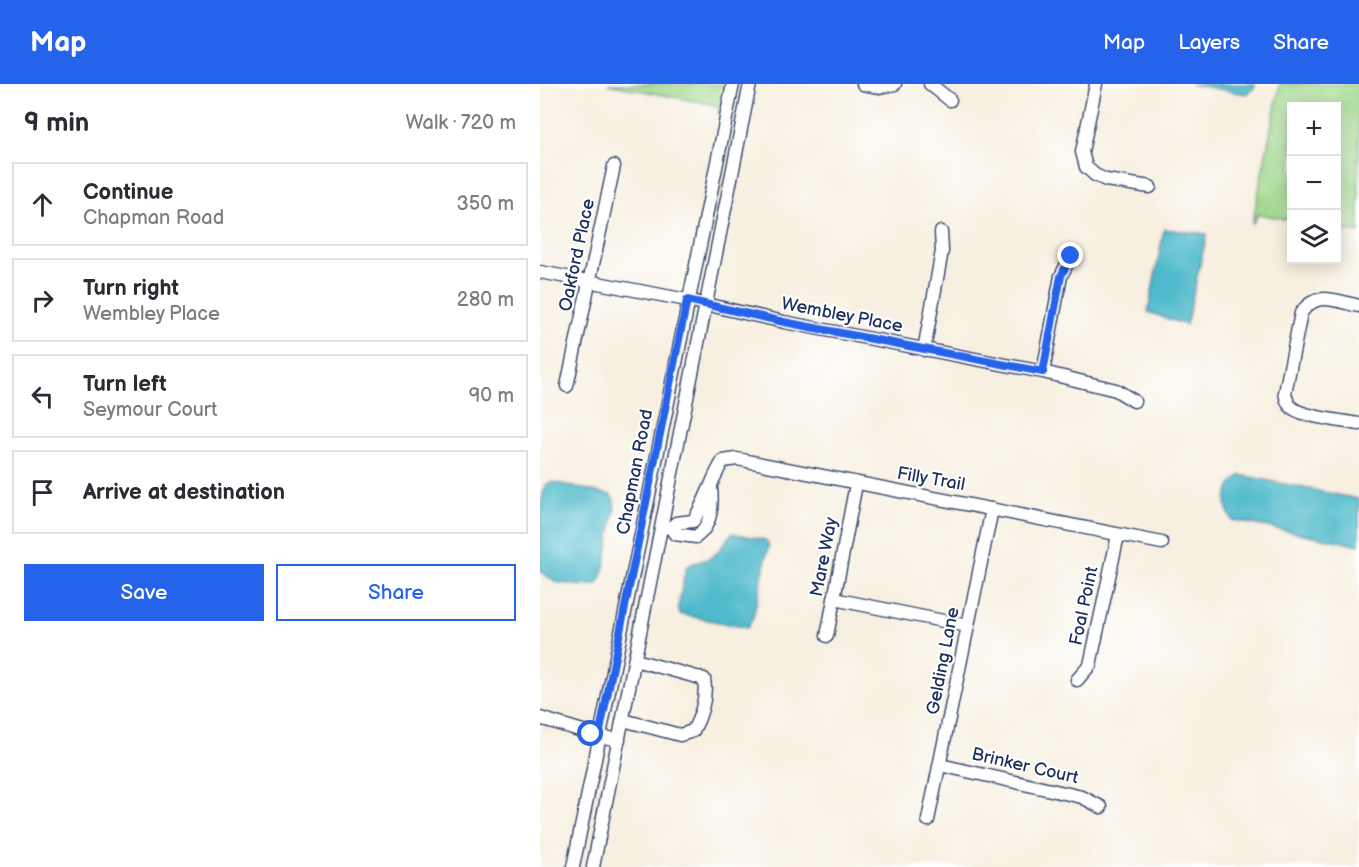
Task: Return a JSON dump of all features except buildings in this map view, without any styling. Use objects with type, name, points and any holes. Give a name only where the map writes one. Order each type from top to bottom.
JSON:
[{"type":"street","name":"Chapman Road","points":[[573,867],[687,300],[733,84]]},
{"type":"street","name":"Chapman Road","points":[[593,867],[634,660],[666,527],[706,304],[750,84]]},
{"type":"street","points":[[863,84],[880,87],[895,84]]},
{"type":"street","points":[[930,84],[950,100]]},
{"type":"street","points":[[1096,84],[1082,152],[1086,167],[1095,175],[1106,180],[1150,186]]},
{"type":"street","name":"Oakford Place","points":[[567,386],[614,166]]},
{"type":"street","points":[[924,350],[942,251],[940,232]]},
{"type":"street","points":[[1043,372],[1061,276],[1071,256]]},
{"type":"street","name":"Wembley Place","points":[[540,272],[1043,372],[1116,390],[1134,401]]},
{"type":"street","points":[[1359,306],[1323,298],[1314,299],[1307,305],[1301,314],[1285,393],[1287,402],[1293,409],[1359,424]]},
{"type":"street","name":"Filly Trail","points":[[711,489],[716,472],[723,461],[737,459],[1162,543]]},
{"type":"street","name":"Mare Way","points":[[827,636],[856,484]]},
{"type":"street","points":[[666,527],[675,534],[696,537],[704,531],[708,524],[712,501],[711,489]]},
{"type":"street","points":[[696,537],[693,521],[711,489]]},
{"type":"street","name":"Gelding Lane","points":[[928,819],[992,509]]},
{"type":"street","points":[[666,527],[693,521]]},
{"type":"street","name":"Foal Point","points":[[1077,680],[1090,665],[1118,535]]},
{"type":"street","points":[[834,598],[968,626]]},
{"type":"street","points":[[623,720],[680,735],[693,731],[701,716],[706,689],[704,679],[634,660]]},
{"type":"street","points":[[540,718],[619,740]]},
{"type":"street","name":"Brinker Court","points":[[940,765],[1082,797],[1101,807]]},
{"type":"green space","points":[[607,84],[728,84],[722,114],[718,114],[719,109],[715,105]]},
{"type":"green space","points":[[1280,84],[1359,84],[1359,233],[1341,230],[1341,102],[1287,102],[1287,219],[1258,214],[1252,224]]},
{"type":"water","points":[[1190,84],[1255,84],[1254,88],[1246,94]]},
{"type":"water","points":[[1164,229],[1207,234],[1186,325],[1148,312]]},
{"type":"water","points":[[1241,475],[1359,499],[1359,545],[1232,520],[1227,507],[1227,496],[1232,485]]},
{"type":"water","points":[[552,482],[611,495],[614,500],[615,510],[604,570],[597,585],[582,586],[555,582],[540,571],[540,508],[545,485]]},
{"type":"water","points":[[732,533],[766,540],[769,546],[753,618],[747,628],[680,614],[678,608],[686,567],[713,556]]},
{"type":"route","points":[[591,734],[599,736],[626,612],[687,300],[784,322],[1043,372],[1061,276],[1071,256]]}]
